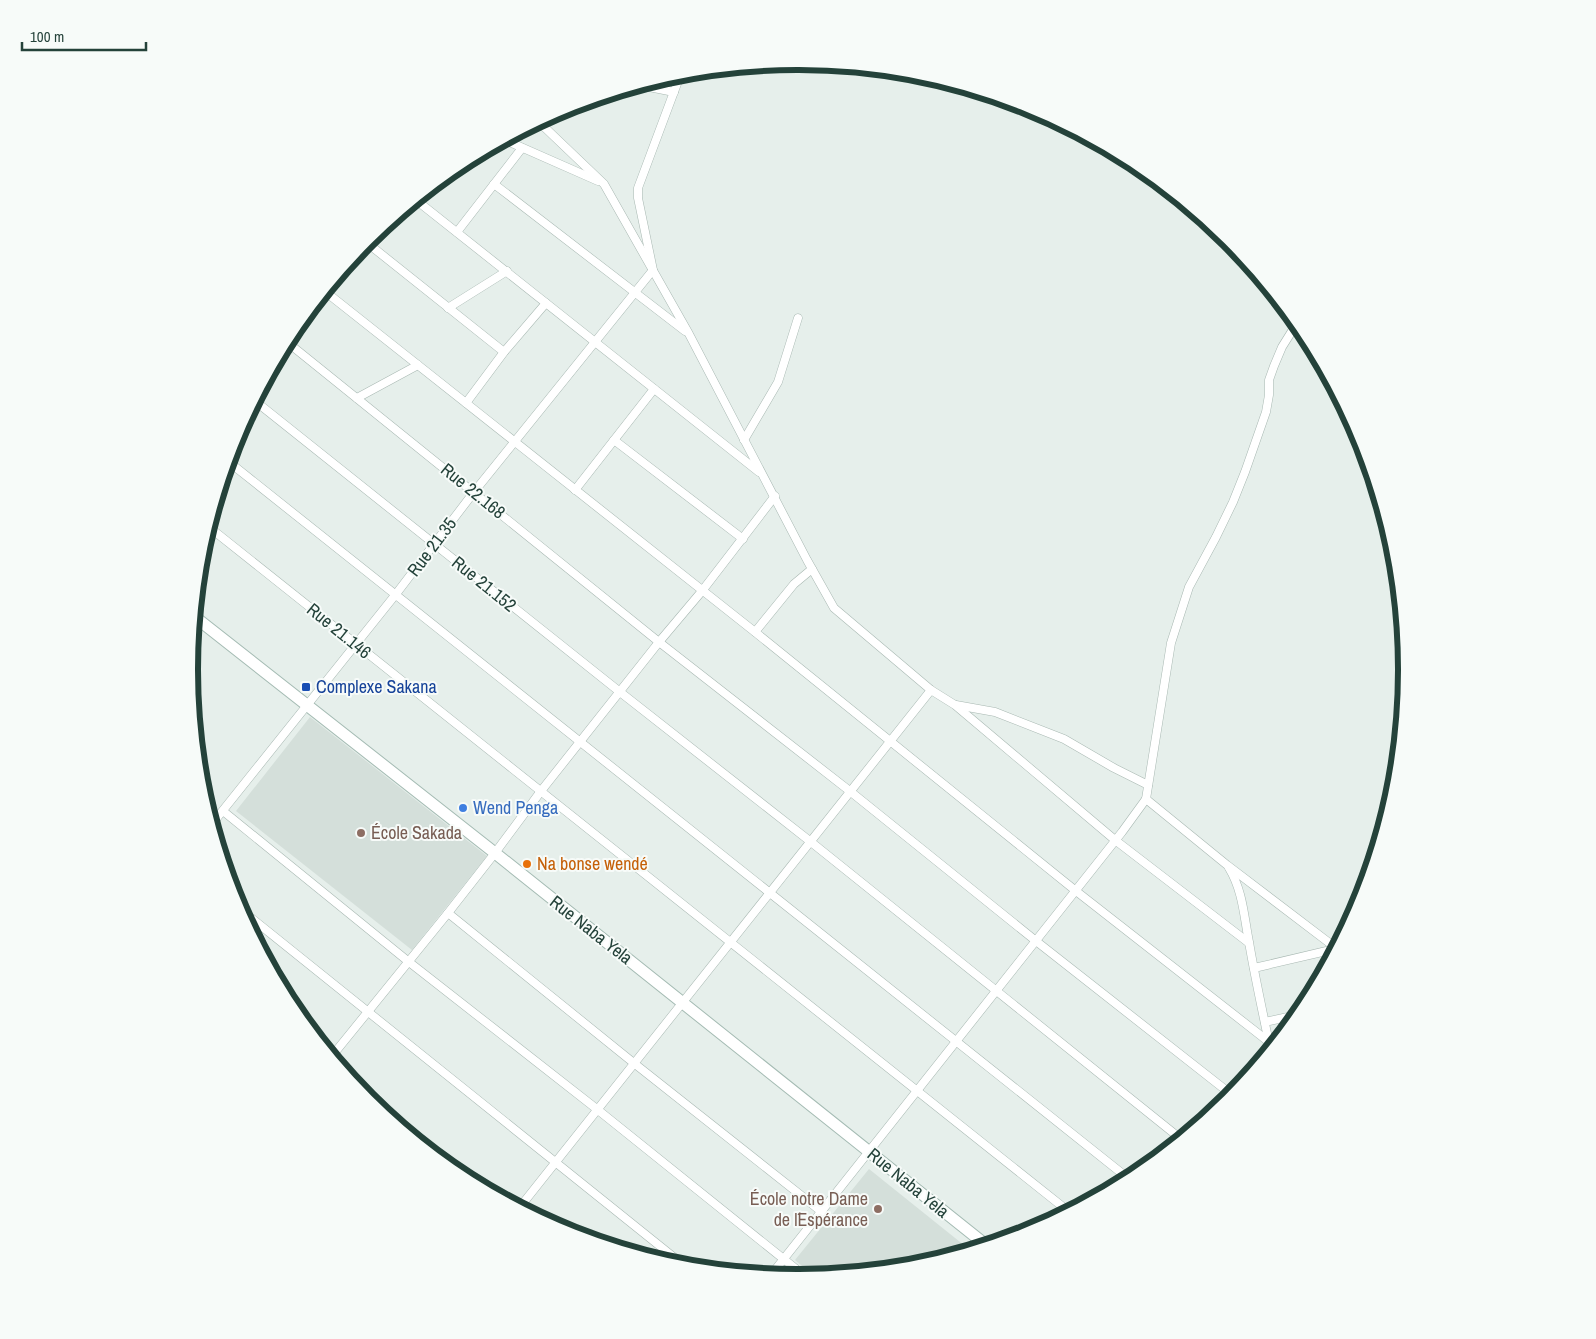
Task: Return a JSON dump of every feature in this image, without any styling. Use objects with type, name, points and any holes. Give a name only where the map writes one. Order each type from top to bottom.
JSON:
[{"type":"street","points":[[653,270],[638,198],[638,188],[677,83]]},
{"type":"street","points":[[653,88],[674,92]]},
{"type":"street","points":[[544,127],[604,184],[689,334],[834,608],[931,690],[955,705],[1115,840],[1249,943]]},
{"type":"street","points":[[512,143],[604,184]]},
{"type":"street","points":[[457,232],[522,148]]},
{"type":"street","points":[[494,184],[689,334]]},
{"type":"street","points":[[421,204],[762,474]]},
{"type":"street","points":[[375,246],[448,308],[504,352]]},
{"type":"street","name":"Rue 21.35","points":[[217,817],[435,545],[474,492],[653,270]]},
{"type":"street","points":[[448,308],[506,271]]},
{"type":"street","points":[[329,296],[755,632],[1267,1043]]},
{"type":"street","points":[[466,403],[504,352],[546,303]]},
{"type":"street","points":[[744,440],[778,382],[798,318]]},
{"type":"street","points":[[776,1268],[1076,891],[1146,798],[1171,643],[1177,623],[1189,587],[1233,502],[1266,412],[1269,380],[1282,347],[1292,331]]},
{"type":"street","name":"Rue 22.168","points":[[293,347],[659,642],[1225,1090]]},
{"type":"street","points":[[357,398],[418,365]]},
{"type":"street","points":[[575,490],[654,388]]},
{"type":"street","name":"Rue 21.152","points":[[259,405],[811,842],[1176,1134]]},
{"type":"street","points":[[614,440],[743,540]]},
{"type":"street","points":[[234,467],[1122,1174]]},
{"type":"street","points":[[336,1051],[495,854],[540,791],[743,540],[775,496]]},
{"type":"street","name":"Rue 21.146","points":[[215,532],[1062,1207]]},
{"type":"street","points":[[755,632],[794,584],[812,569]]},
{"type":"street","name":"Rue Naba Yela","points":[[201,623],[980,1240]]},
{"type":"street","points":[[524,1202],[931,690]]},
{"type":"street","points":[[955,705],[995,712],[1064,739],[1148,785]]},
{"type":"street","points":[[1146,798],[1331,945]]},
{"type":"street","points":[[223,810],[409,962],[796,1269]]},
{"type":"street","points":[[1228,865],[1237,880],[1269,1040]]},
{"type":"street","points":[[448,913],[634,1064],[822,1212]]},
{"type":"street","points":[[253,919],[671,1255]]},
{"type":"street","points":[[1254,968],[1328,950]]},
{"type":"street","points":[[1266,1022],[1285,1018]]},
{"type":"shaded area","name":"École Sakada","points":[[310,717],[487,856],[412,950],[236,811]]},
{"type":"shaded area","name":"École notre Dame de l´Espérance","points":[[869,1169],[964,1245],[876,1264],[837,1268],[805,1269],[795,1260]]},
{"type":"place","name":"Complexe Sakana","points":[[306,687]]},
{"type":"place","name":"Wend Penga","points":[[463,808]]},
{"type":"place","name":"École Sakada","points":[[361,833]]},
{"type":"place","name":"Na bonse wendé","points":[[527,864]]},
{"type":"place","name":"École notre Dame de l´Espérance","points":[[878,1209]]}]
